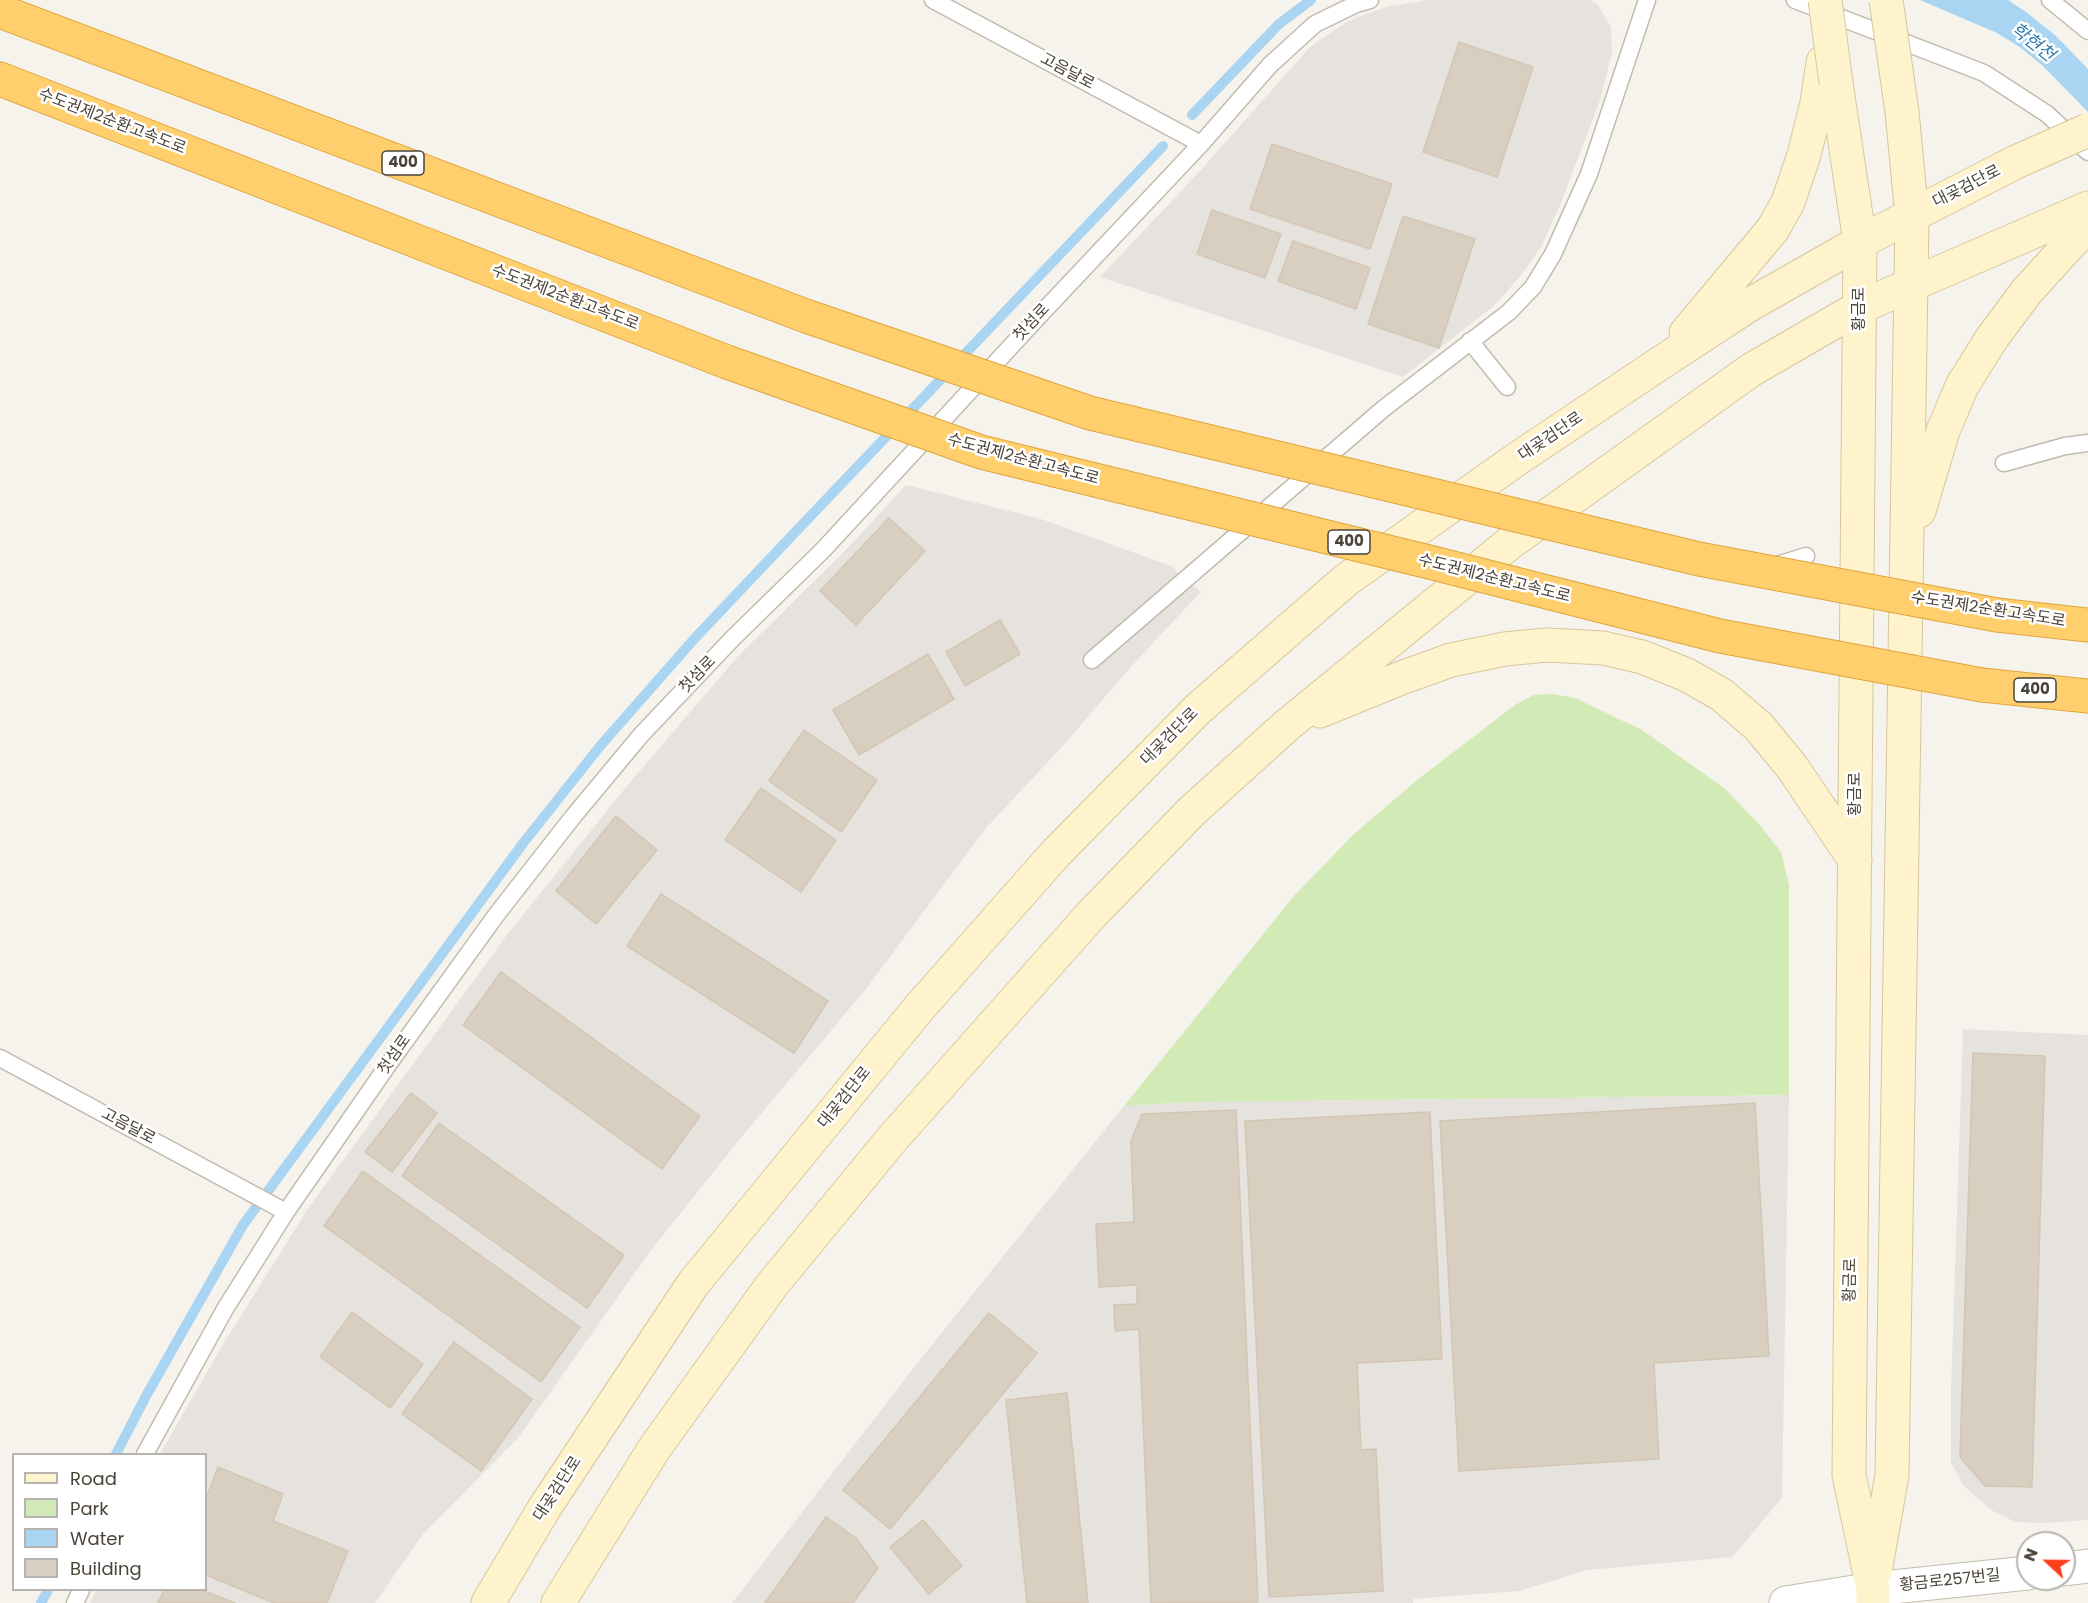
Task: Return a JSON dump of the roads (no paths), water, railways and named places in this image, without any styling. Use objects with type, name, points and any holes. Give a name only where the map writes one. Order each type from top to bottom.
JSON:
[{"type":"highway","name":"수도권제2순환고속도로","points":[[0,11],[806,316],[1090,413],[1699,559],[1997,615],[2088,625]]},
{"type":"highway","name":"수도권제2순환고속도로","points":[[0,79],[727,362],[981,452],[1720,636],[1982,685],[2088,696]]},
{"type":"main road","points":[[1873,1596],[1892,1475],[1912,216],[1902,112],[1886,0]]},
{"type":"main road","name":"황금로","points":[[1826,14],[1826,93],[1860,242],[1849,1475],[1873,1596]]},
{"type":"main road","points":[[1662,362],[1773,229],[1788,202],[1826,93]]},
{"type":"main road","name":"대곶검단로","points":[[488,1603],[545,1507],[693,1284],[919,1008],[1056,853],[1199,708],[1346,580],[1517,459],[1749,304],[1860,242],[2016,162],[2088,130]]},
{"type":"main road","points":[[558,1603],[654,1449],[765,1295],[893,1138],[1091,915],[1191,812],[1286,726],[1511,542],[1751,370],[1860,307],[1911,284],[2081,221]]},
{"type":"main road","points":[[1907,550],[1943,431],[1962,386],[1992,338],[2081,221]]},
{"type":"main road","points":[[1286,726],[1401,678],[1451,660],[1505,649],[1547,645],[1603,648],[1642,657],[1688,675],[1722,695],[1759,727],[1792,767],[1855,860]]},
{"type":"street","name":"황금로257번길","points":[[1786,1603],[1873,1596],[2016,1575]]},
{"type":"lane","name":"고음달로","points":[[933,0],[1201,144]]},
{"type":"lane","name":"첫섬로","points":[[146,1453],[225,1310],[286,1212],[390,1062],[497,914],[641,735],[733,638],[823,550],[1201,144],[1270,65],[1315,24],[1356,4],[1370,0]]},
{"type":"lane","points":[[1092,660],[1383,409],[1509,312],[1533,287],[1553,254],[1589,174],[1647,0]]},
{"type":"lane","points":[[1794,0],[1984,72],[2047,114],[2088,152]]},
{"type":"lane","points":[[2050,0],[2088,31]]},
{"type":"lane","points":[[1470,341],[1507,387]]},
{"type":"lane","points":[[2004,463],[2065,446],[2088,443]]},
{"type":"lane","points":[[1632,544],[1654,559],[1681,571]]},
{"type":"lane","points":[[1703,577],[1737,578],[1806,556]]},
{"type":"lane","name":"고음달로","points":[[0,1058],[286,1212]]},
{"type":"water","name":"학현천","points":[[1920,0],[2008,0],[2026,12],[2055,35],[2088,69],[2088,112],[2043,66],[2021,48],[1997,33]]},
{"type":"waterway","points":[[1192,115],[1279,24],[1311,0]]},
{"type":"waterway","points":[[117,1453],[146,1396],[243,1225],[524,842],[601,745],[695,638],[1163,146]]},
{"type":"waterway","points":[[41,1603],[47,1591]]}]
